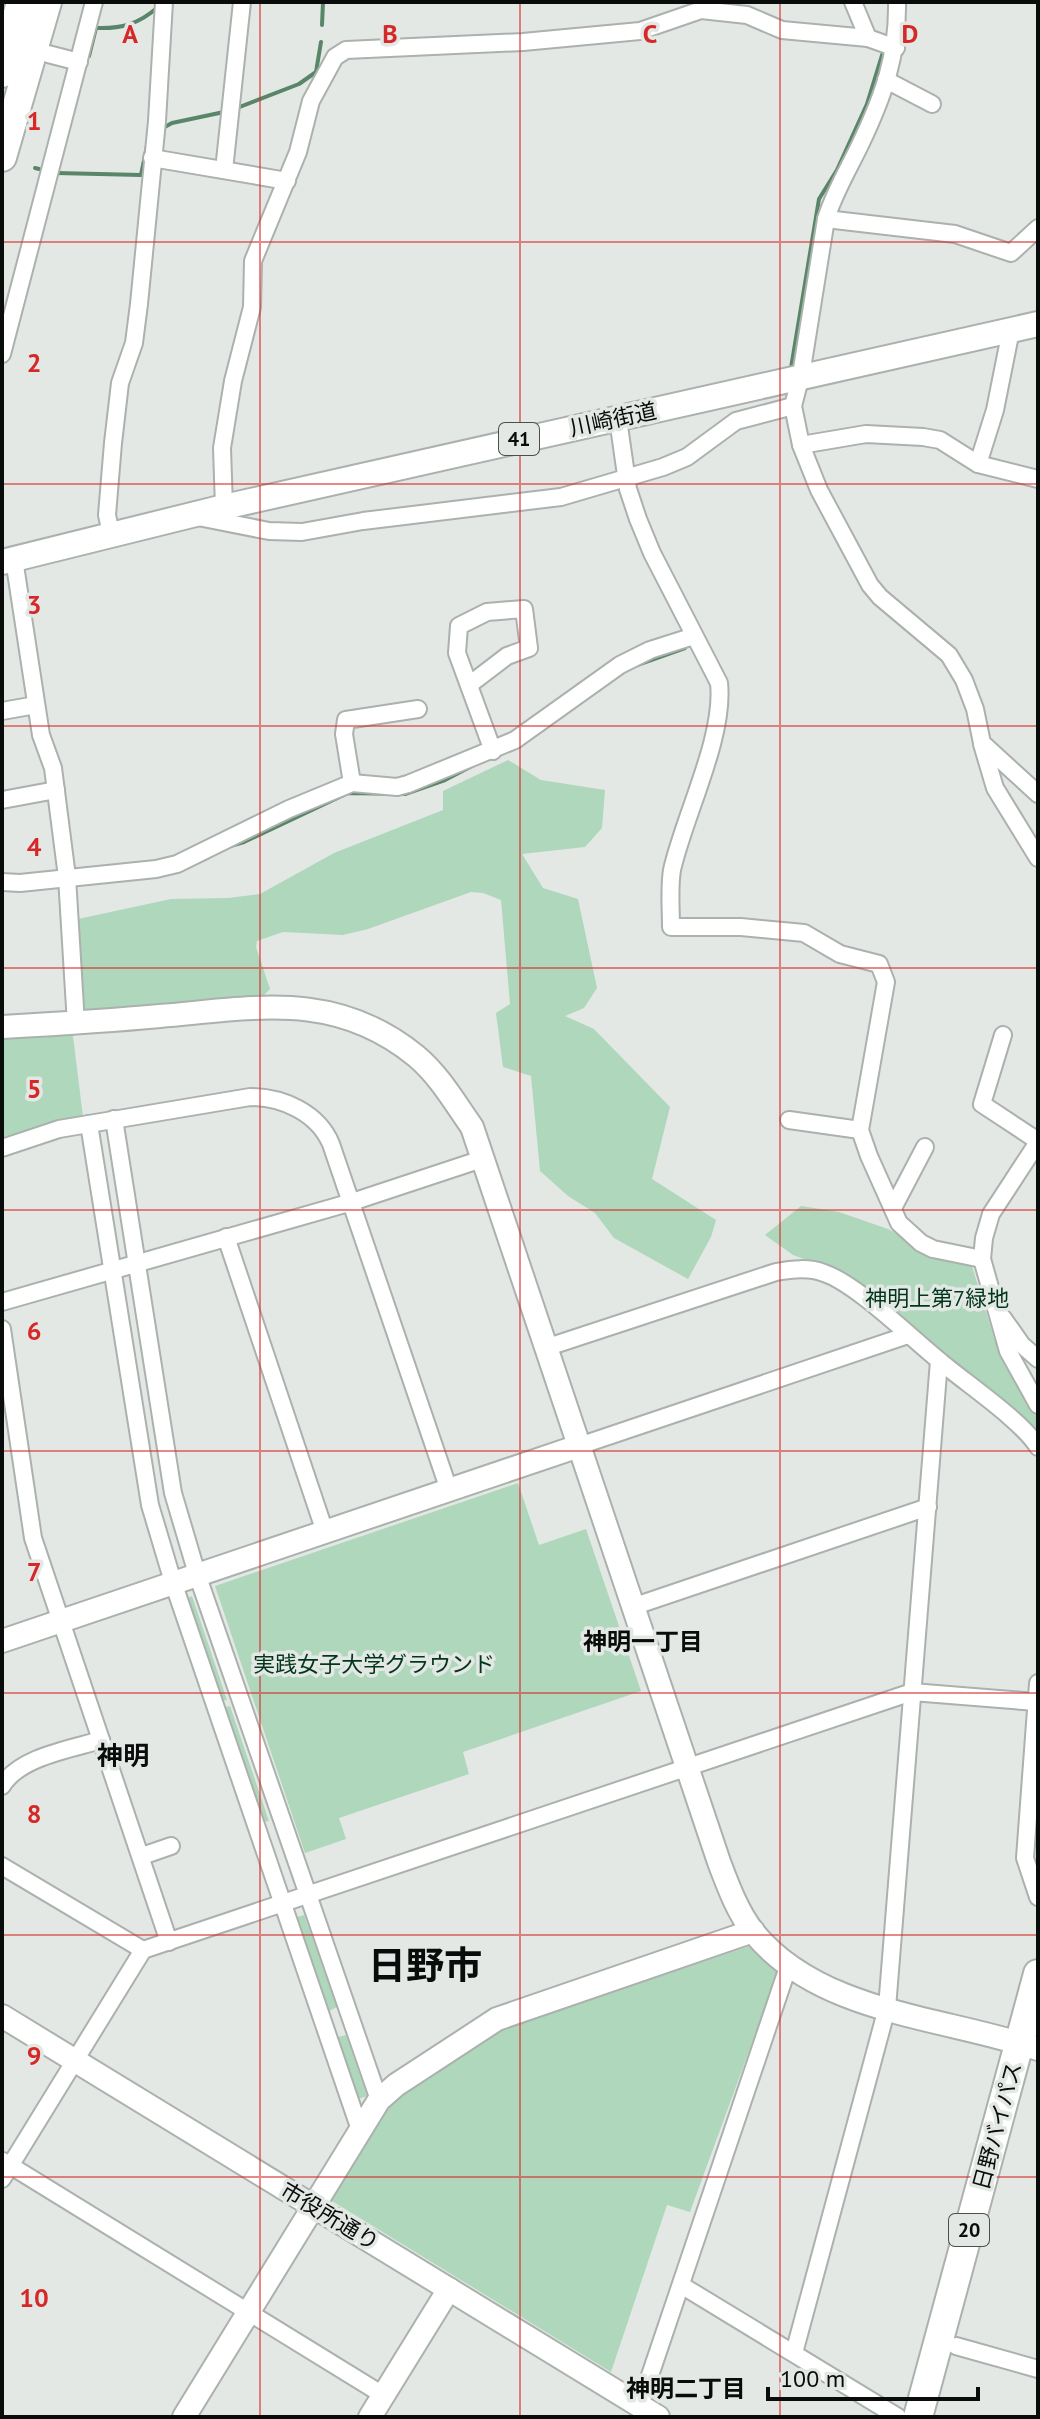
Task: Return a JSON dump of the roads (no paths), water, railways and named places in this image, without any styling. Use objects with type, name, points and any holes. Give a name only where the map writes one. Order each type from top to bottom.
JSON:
[{"type":"highway","points":[[2,73],[21,2]]},
{"type":"highway","points":[[2,157],[47,2]]},
{"type":"highway","name":"日野バイパス","points":[[938,2417],[1033,2046],[1038,1974]]},
{"type":"highway","name":"日野バイパス","points":[[918,2417],[1033,2046]]},
{"type":"main road","name":"川崎街道","points":[[8,560],[224,507],[1038,324]]},
{"type":"street","points":[[2,354],[94,2]]},
{"type":"street","points":[[224,170],[242,2]]},
{"type":"street","points":[[853,2],[868,38]]},
{"type":"street","points":[[897,2],[896,48],[886,80],[861,144],[832,200],[826,219],[801,375],[793,406],[801,445],[819,490],[870,585],[949,655],[964,680],[975,709],[995,788],[1038,858]]},
{"type":"street","points":[[111,534],[107,515],[113,443],[120,383],[136,330],[157,121],[163,6]]},
{"type":"street","points":[[224,507],[222,448],[233,381],[252,307],[253,261],[298,152],[311,101],[335,57],[346,50],[523,42],[640,31],[701,10],[747,15],[782,30],[868,38],[896,48]]},
{"type":"street","points":[[48,54],[79,62]]},
{"type":"street","points":[[886,80],[932,104]]},
{"type":"street","points":[[152,158],[287,181]]},
{"type":"street","points":[[826,219],[955,234],[1011,253],[1038,228]]},
{"type":"street","points":[[978,464],[995,410],[1011,330]]},
{"type":"street","points":[[192,516],[269,531],[302,532],[363,521],[561,497],[663,467],[687,457],[736,421],[793,406]]},
{"type":"street","points":[[618,419],[627,477],[638,519],[719,683],[720,695],[711,742],[671,873],[671,927],[741,927],[804,933],[840,954],[879,964],[886,982],[860,1130],[869,1156],[899,1223],[921,1243],[947,1253],[982,1259]]},
{"type":"street","points":[[801,445],[866,434],[923,437],[940,440],[978,464],[1038,479]]},
{"type":"street","points":[[8,560],[41,735],[53,768],[67,877],[76,1024]]},
{"type":"street","points":[[469,685],[507,656],[529,648],[524,609],[487,612],[459,626],[457,653],[493,751]]},
{"type":"street","points":[[2,882],[20,883],[156,869],[177,864],[289,809],[352,783],[397,787],[515,740],[620,665],[650,650],[694,636]]},
{"type":"street","points":[[2,711],[36,705]]},
{"type":"street","points":[[352,783],[344,734],[346,720],[418,709]]},
{"type":"street","points":[[982,743],[1038,794]]},
{"type":"street","points":[[2,800],[56,790]]},
{"type":"street","points":[[2,1027],[76,1024],[264,1007],[307,1009],[346,1017],[380,1032],[419,1058],[472,1127],[686,1767],[728,1885],[753,1931],[789,1964],[825,1987],[887,2008],[1033,2046]]},
{"type":"street","points":[[1003,1035],[982,1104],[1038,1142],[991,1214],[982,1259],[1008,1351],[1038,1405]]},
{"type":"street","points":[[2,1148],[59,1129],[250,1097],[267,1097],[294,1107],[325,1129],[449,1490]]},
{"type":"street","points":[[114,1119],[173,1493],[197,1574],[379,2100]]},
{"type":"street","points":[[789,1120],[860,1130]]},
{"type":"street","points":[[89,1124],[150,1505],[173,1582],[360,2130]]},
{"type":"street","points":[[893,1208],[925,1147]]},
{"type":"street","points":[[2,1302],[352,1202],[482,1159]]},
{"type":"street","points":[[226,1237],[325,1532]]},
{"type":"street","points":[[545,1348],[792,1269],[823,1272],[908,1335],[1020,1427],[1038,1447]]},
{"type":"street","points":[[996,1309],[1022,1345],[1038,1359]]},
{"type":"street","points":[[2,1329],[33,1538],[169,1942]]},
{"type":"street","points":[[2,1641],[908,1335]]},
{"type":"street","points":[[794,2353],[887,2008],[939,1361]]},
{"type":"street","points":[[2,1449],[17,1440]]},
{"type":"street","points":[[632,1607],[928,1507]]},
{"type":"street","points":[[1038,1683],[1025,1858],[1038,1897]]},
{"type":"street","points":[[383,2395],[248,2311],[5,2168],[143,1950],[912,1692],[1036,1702]]},
{"type":"street","points":[[2,1786],[23,1764],[101,1740]]},
{"type":"street","points":[[142,1856],[171,1846]]},
{"type":"street","points":[[2,1866],[143,1950]]},
{"type":"street","points":[[191,2415],[248,2311],[379,2100],[497,2019],[753,1931]]},
{"type":"street","points":[[644,2413],[681,2285],[789,1964]]},
{"type":"street","name":"市役所通り","points":[[2,2016],[449,2289],[644,2413]]},
{"type":"street","points":[[681,2285],[898,2417]]},
{"type":"street","points":[[370,2417],[449,2289]]},
{"type":"street","points":[[956,2346],[1038,2369]]},
{"type":"waterway","points":[[322,25],[323,2]]},
{"type":"waterway","points":[[89,56],[96,28],[129,24],[144,18],[158,7]]},
{"type":"waterway","points":[[237,108],[299,84],[316,72],[321,42]]},
{"type":"waterway","points":[[791,368],[819,199],[837,170],[867,104],[883,52]]},
{"type":"waterway","points":[[161,129],[172,123],[224,112]]},
{"type":"waterway","points":[[56,173],[141,175],[147,146]]},
{"type":"waterway","points":[[35,168],[39,169]]},
{"type":"waterway","points":[[637,665],[685,648]]},
{"type":"waterway","points":[[227,847],[348,793],[405,794],[445,780],[472,766]]},
{"type":"waterway","points":[[177,872],[209,857]]},
{"type":"district","name":"神明一丁目","points":[[643,1641]]},
{"type":"district","name":"神明","points":[[123,1755]]},
{"type":"district","name":"日野市","points":[[425,1964]]},
{"type":"district","name":"神明二丁目","points":[[686,2388]]},
{"type":"park label","name":"神明上第7緑地","points":[[937,1298]]},
{"type":"park label","name":"実践女子大学グラウンド","points":[[374,1664]]}]
